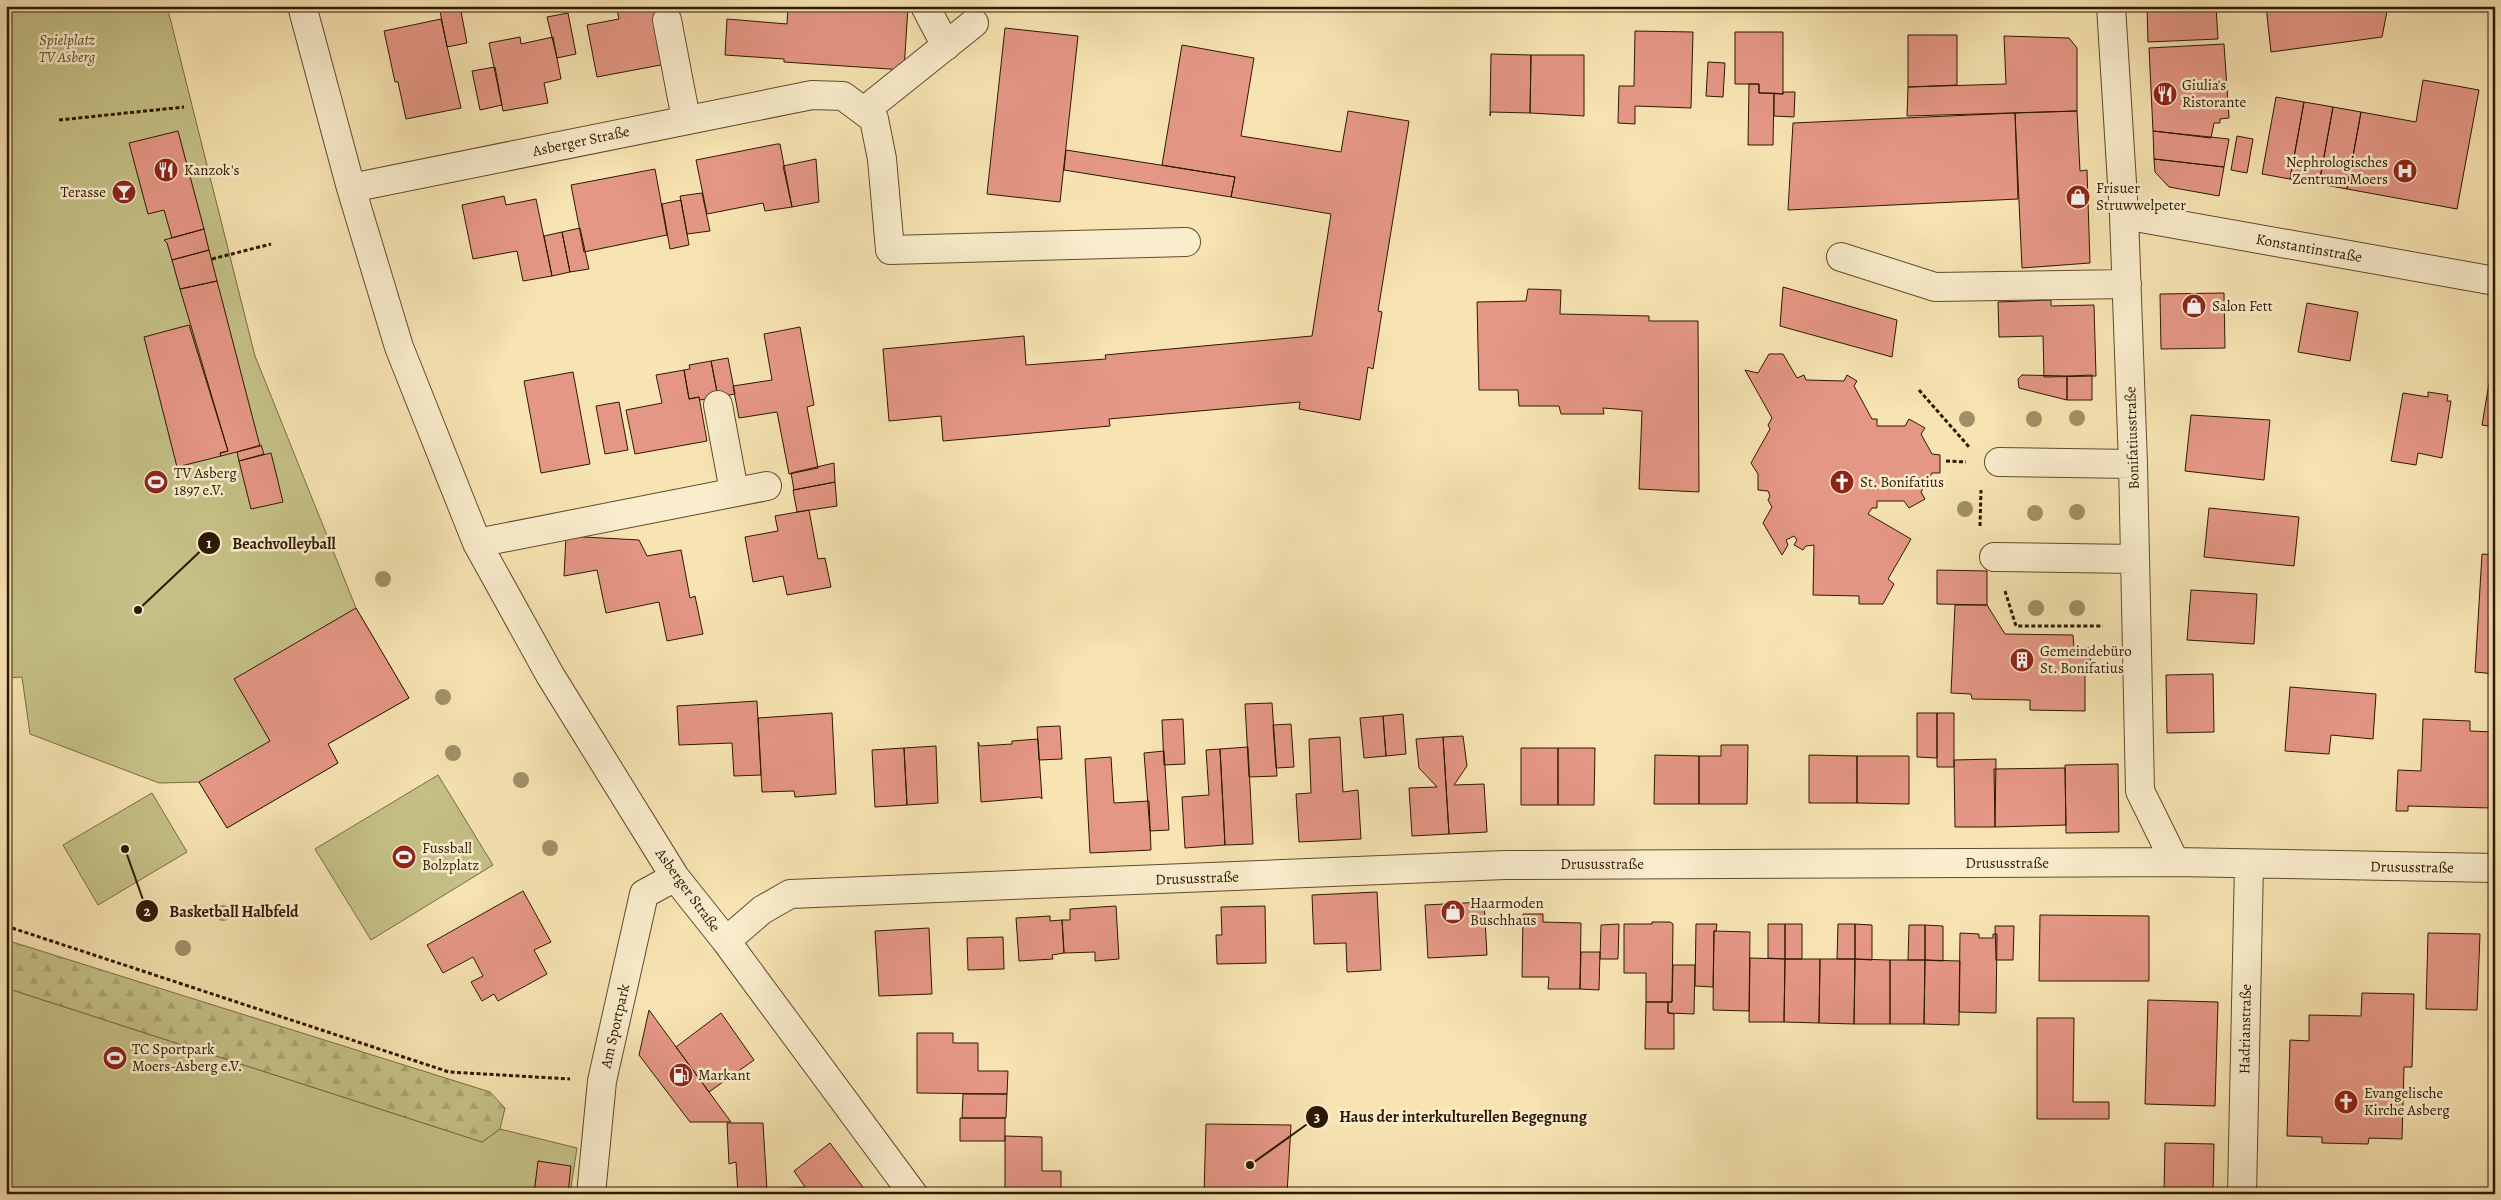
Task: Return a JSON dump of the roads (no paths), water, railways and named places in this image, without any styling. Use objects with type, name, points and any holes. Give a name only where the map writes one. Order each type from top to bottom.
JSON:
[{"type":"street","name":"Asberger Straße","points":[[302,6],[351,188],[399,348],[478,543],[550,675],[675,877],[726,941],[913,1194]]},
{"type":"street","points":[[925,6],[946,46]]},
{"type":"street","name":"Bonifatiusstraße","points":[[2111,6],[2124,215],[2134,464],[2140,791],[2175,862]]},
{"type":"street","points":[[667,20],[686,119]]},
{"type":"street","points":[[974,23],[864,112],[874,119],[882,159],[890,250],[1186,242]]},
{"type":"street","name":"Asberger Straße","points":[[351,188],[812,95],[843,96],[864,112]]},
{"type":"street","name":"Konstantinstraße","points":[[2124,215],[2495,281]]},
{"type":"street","points":[[1841,257],[1935,287],[2127,284]]},
{"type":"street","points":[[718,405],[734,491]]},
{"type":"street","points":[[1999,462],[2134,464]]},
{"type":"street","points":[[478,543],[766,486]]},
{"type":"street","points":[[1994,557],[2135,559]]},
{"type":"street","name":"Drususstraße","points":[[726,941],[762,910],[790,894],[1505,865],[2175,862],[2495,868]]},
{"type":"street","name":"Hadrianstraße","points":[[2242,1194],[2249,864]]},
{"type":"street","name":"Am Sportpark","points":[[591,1194],[602,1081],[644,894],[675,877]]},
{"type":"place","name":"Giulia's Ristorante","points":[[2165,94]]},
{"type":"place","name":"Kanzok's","points":[[166,170]]},
{"type":"place","name":"Nephrologisches Zentrum Moers","points":[[2405,171]]},
{"type":"place","name":"Terasse","points":[[124,192]]},
{"type":"place","name":"Frisuer Struwwelpeter","points":[[2078,197]]},
{"type":"place","name":"Salon Fett","points":[[2194,306]]},
{"type":"place","name":"TV Asberg 1897 e.V.","points":[[156,482]]},
{"type":"place","name":"St. Bonifatius","points":[[1842,482]]},
{"type":"place","name":"Beachvolleyball","points":[[138,610]]},
{"type":"place","name":"Gemeindebüro St. Bonifatius","points":[[2022,660]]},
{"type":"place","name":"Basketball Halbfeld","points":[[125,849]]},
{"type":"place","name":"Fussball Bolzplatz","points":[[404,857]]},
{"type":"place","name":"Haarmoden Buschhaus","points":[[1453,912]]},
{"type":"place","name":"TC Sportpark Moers-Asberg e.V.","points":[[115,1058]]},
{"type":"place","name":"Markant","points":[[681,1075]]},
{"type":"place","name":"Evangelische Kirche Asberg","points":[[2346,1102]]},
{"type":"place","name":"Haus der interkulturellen Begegnung","points":[[1250,1165]]},
{"type":"park label","name":"Spielplatz TV Asberg","points":[[67,48]]}]
